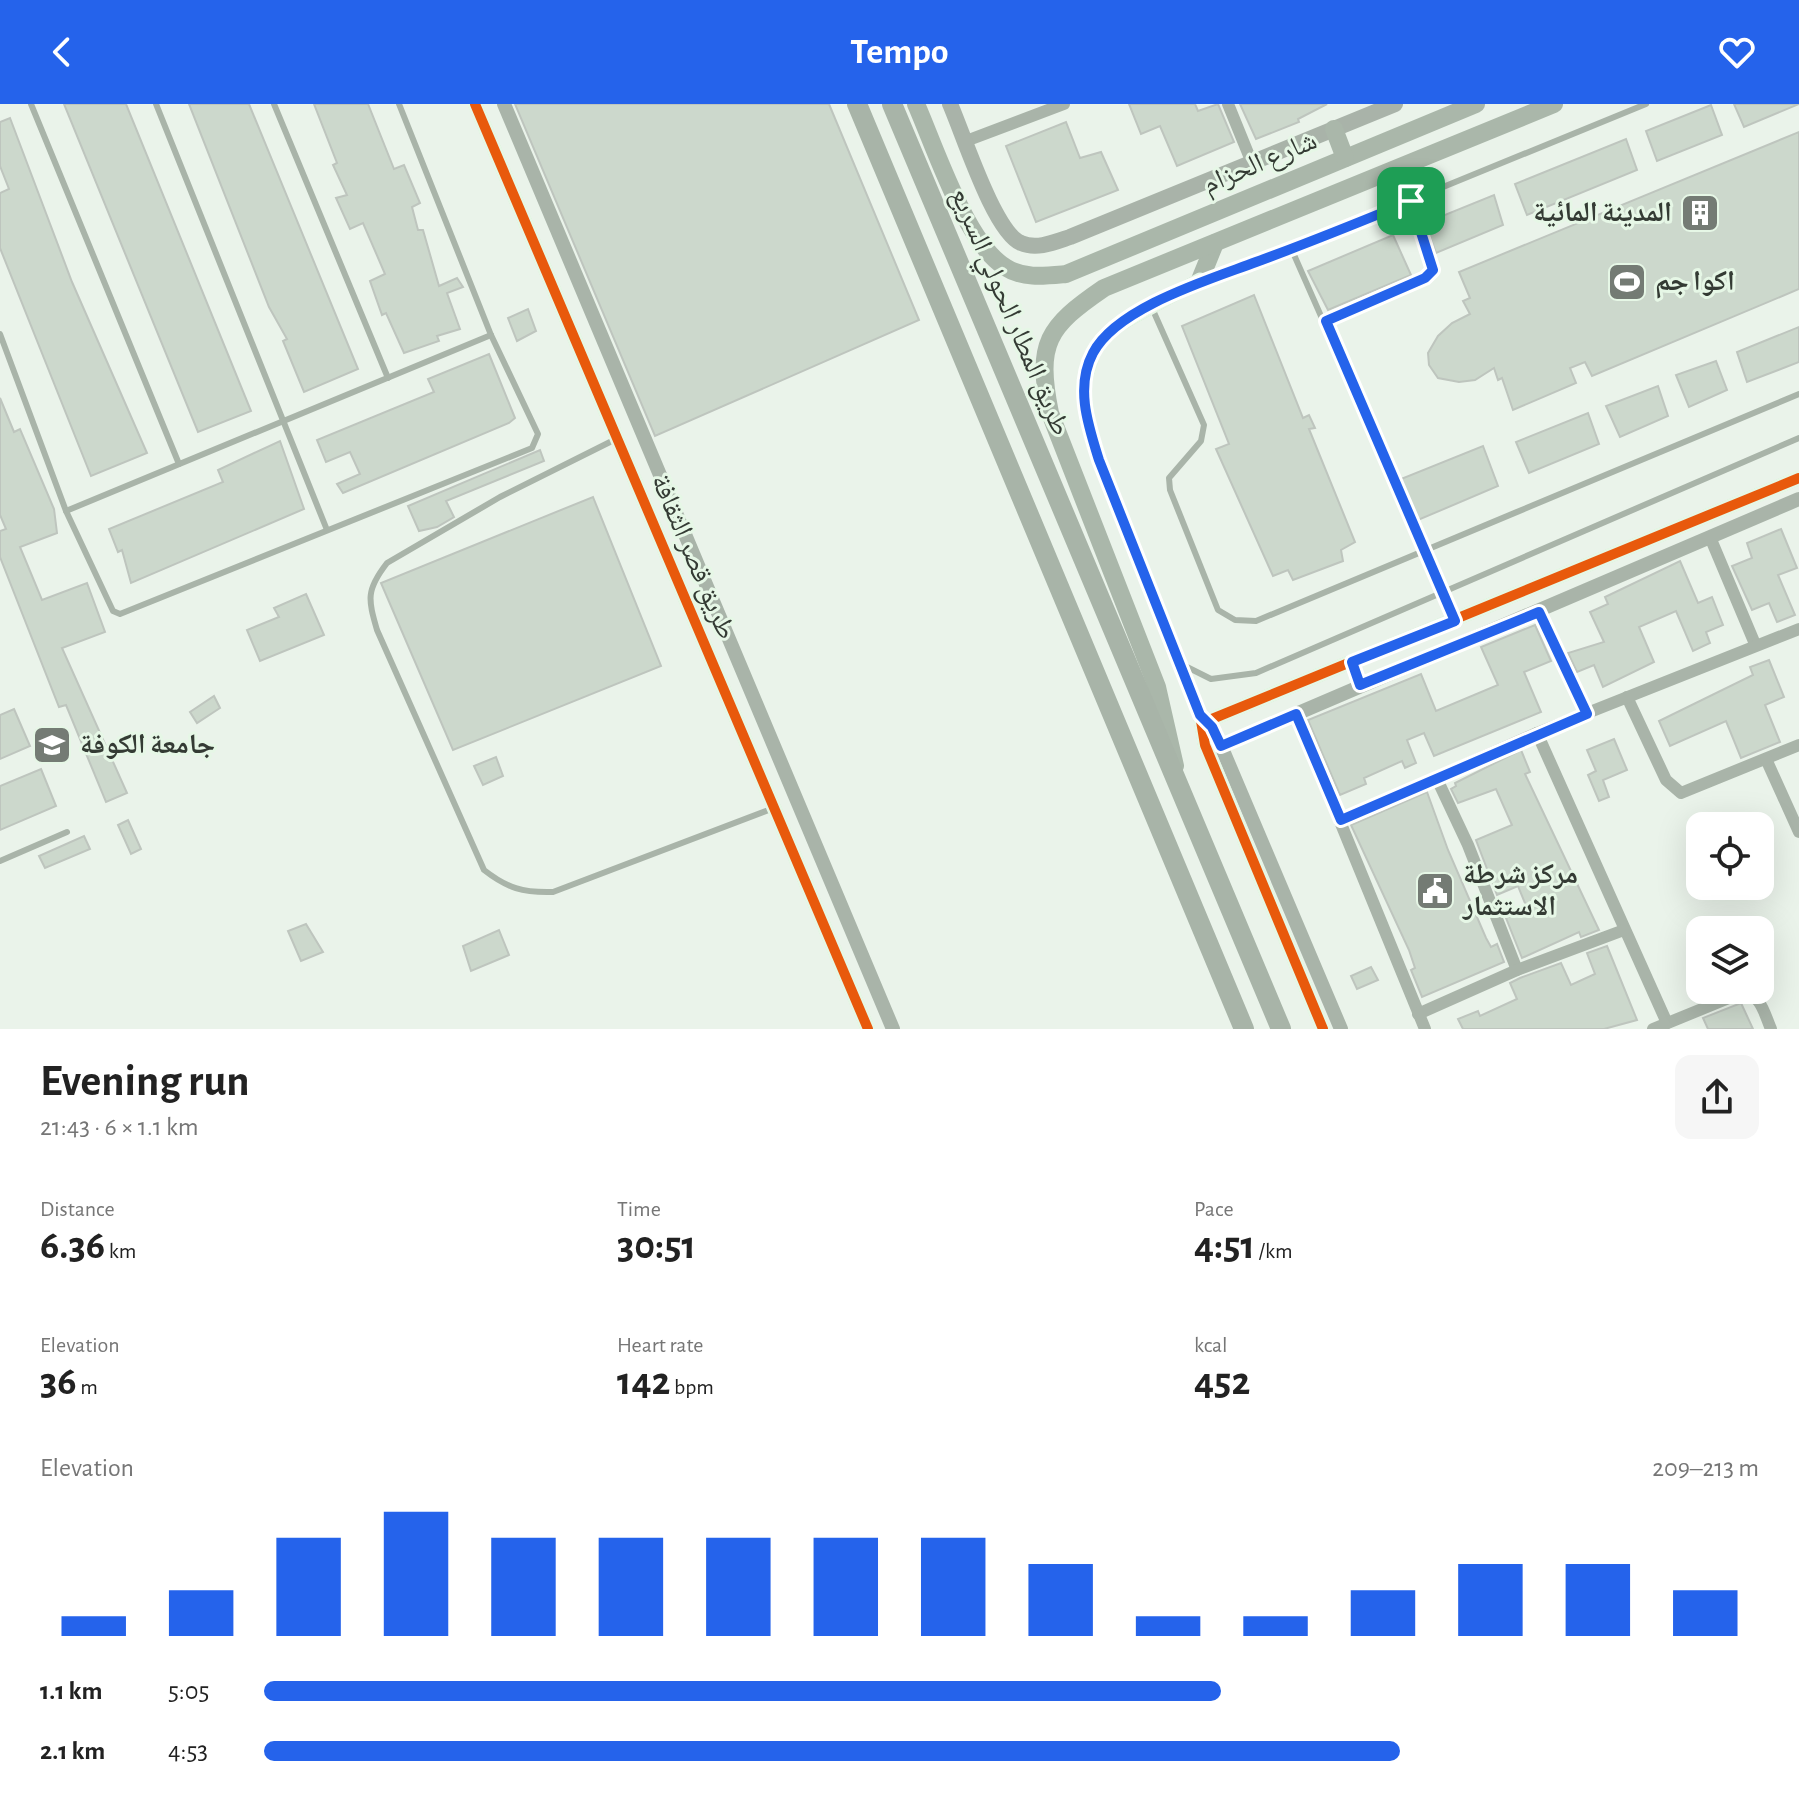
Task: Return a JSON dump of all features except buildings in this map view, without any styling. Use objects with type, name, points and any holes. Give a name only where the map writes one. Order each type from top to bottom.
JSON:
[{"type":"highway","points":[[857,104],[1244,1029]]},
{"type":"highway","name":"طريق المطار الحولي السريع","points":[[892,104],[1281,1029]]},
{"type":"main road","name":"شارع الحزام","points":[[916,104],[973,233],[990,255],[1007,269],[1036,277],[1066,274],[1476,104]]},
{"type":"main road","points":[[950,104],[1002,226],[1020,243],[1040,246],[1070,237],[1395,104]]},
{"type":"main road","name":"شارع الحزام","points":[[1178,784],[1170,730],[1157,687],[1050,413],[1044,383],[1045,353],[1054,328],[1069,312],[1104,288],[1554,104]]},
{"type":"main road","points":[[1334,129],[1345,158]]},
{"type":"main road","points":[[1200,280],[1215,243]]},
{"type":"street","name":"طريق قصر الثقافة","points":[[475,104],[868,1029]]},
{"type":"street","name":"طريق قصر الثقافة","points":[[504,104],[893,1029]]},
{"type":"street","points":[[966,141],[1064,104]]},
{"type":"street","points":[[1228,104],[1252,163]]},
{"type":"street","points":[[1200,280],[1151,306],[1105,336],[1086,368],[1084,396],[1099,460],[1181,664],[1204,718],[1221,746],[1341,1029]]},
{"type":"street","points":[[1204,718],[1455,621],[1792,481],[1795,501],[1221,746]]},
{"type":"street","points":[[1710,537],[1755,644]]},
{"type":"street","points":[[1539,612],[1587,714]]},
{"type":"street","points":[[1341,820],[1537,733],[1799,629]]},
{"type":"street","points":[[1352,662],[1360,685]]},
{"type":"street","points":[[1627,697],[1666,780],[1681,793],[1799,745]]},
{"type":"street","points":[[1296,714],[1425,1029]]},
{"type":"street","points":[[1204,718],[1205,745],[1323,1029]]},
{"type":"street","points":[[1537,733],[1667,1023]]},
{"type":"street","points":[[1766,759],[1799,832]]},
{"type":"street","points":[[1437,779],[1468,845],[1517,970]]},
{"type":"street","points":[[1418,1014],[1517,970],[1624,930]]},
{"type":"street","points":[[1653,1029],[1741,993],[1751,993],[1759,999],[1771,1029]]},
{"type":"lane","points":[[31,104],[179,464]]},
{"type":"lane","points":[[156,104],[327,530]]},
{"type":"lane","points":[[274,104],[388,378]]},
{"type":"lane","points":[[0,334],[66,511],[113,611],[120,614],[532,448],[537,443],[538,434],[491,335],[399,104]]},
{"type":"lane","points":[[1200,280],[1411,201],[1646,104]]},
{"type":"lane","points":[[1326,321],[1425,278],[1433,270],[1411,201]]},
{"type":"lane","points":[[1291,248],[1326,321],[1455,621]]},
{"type":"lane","points":[[1151,306],[1204,425],[1201,441],[1169,478],[1170,490],[1218,610],[1235,620],[1256,621],[1799,394]]},
{"type":"lane","points":[[66,511],[491,335]]},
{"type":"lane","points":[[1181,664],[1211,679],[1256,673],[1799,438]]},
{"type":"lane","points":[[617,439],[500,497],[387,563],[375,579],[368,599],[377,630],[484,870],[502,884],[525,893],[553,892],[774,808]]},
{"type":"lane","points":[[0,861],[67,832]]},
{"type":"cycle path","points":[[475,104],[868,1029]]},
{"type":"cycle path","points":[[1200,280],[1120,324],[1105,336],[1094,351],[1083,386],[1090,432],[1200,715],[1205,745],[1323,1029]]},
{"type":"cycle path","points":[[1207,721],[1799,478]]},
{"type":"place","name":"المدينة المائية","points":[[1700,213]]},
{"type":"place","name":"اكوا جم","points":[[1627,282]]},
{"type":"place","name":"جامعة الكوفة","points":[[52,745]]},
{"type":"place","name":"مركز شرطة الاستثمار","points":[[1435,891]]},
{"type":"route","points":[[1411,201],[1433,270],[1425,278],[1326,321],[1455,621],[1352,662],[1360,685],[1539,612],[1587,714],[1341,820],[1296,714],[1221,746],[1212,727],[1200,715],[1099,460],[1090,432],[1083,386],[1086,368],[1105,336],[1151,306],[1200,280],[1254,263],[1411,201]]}]
